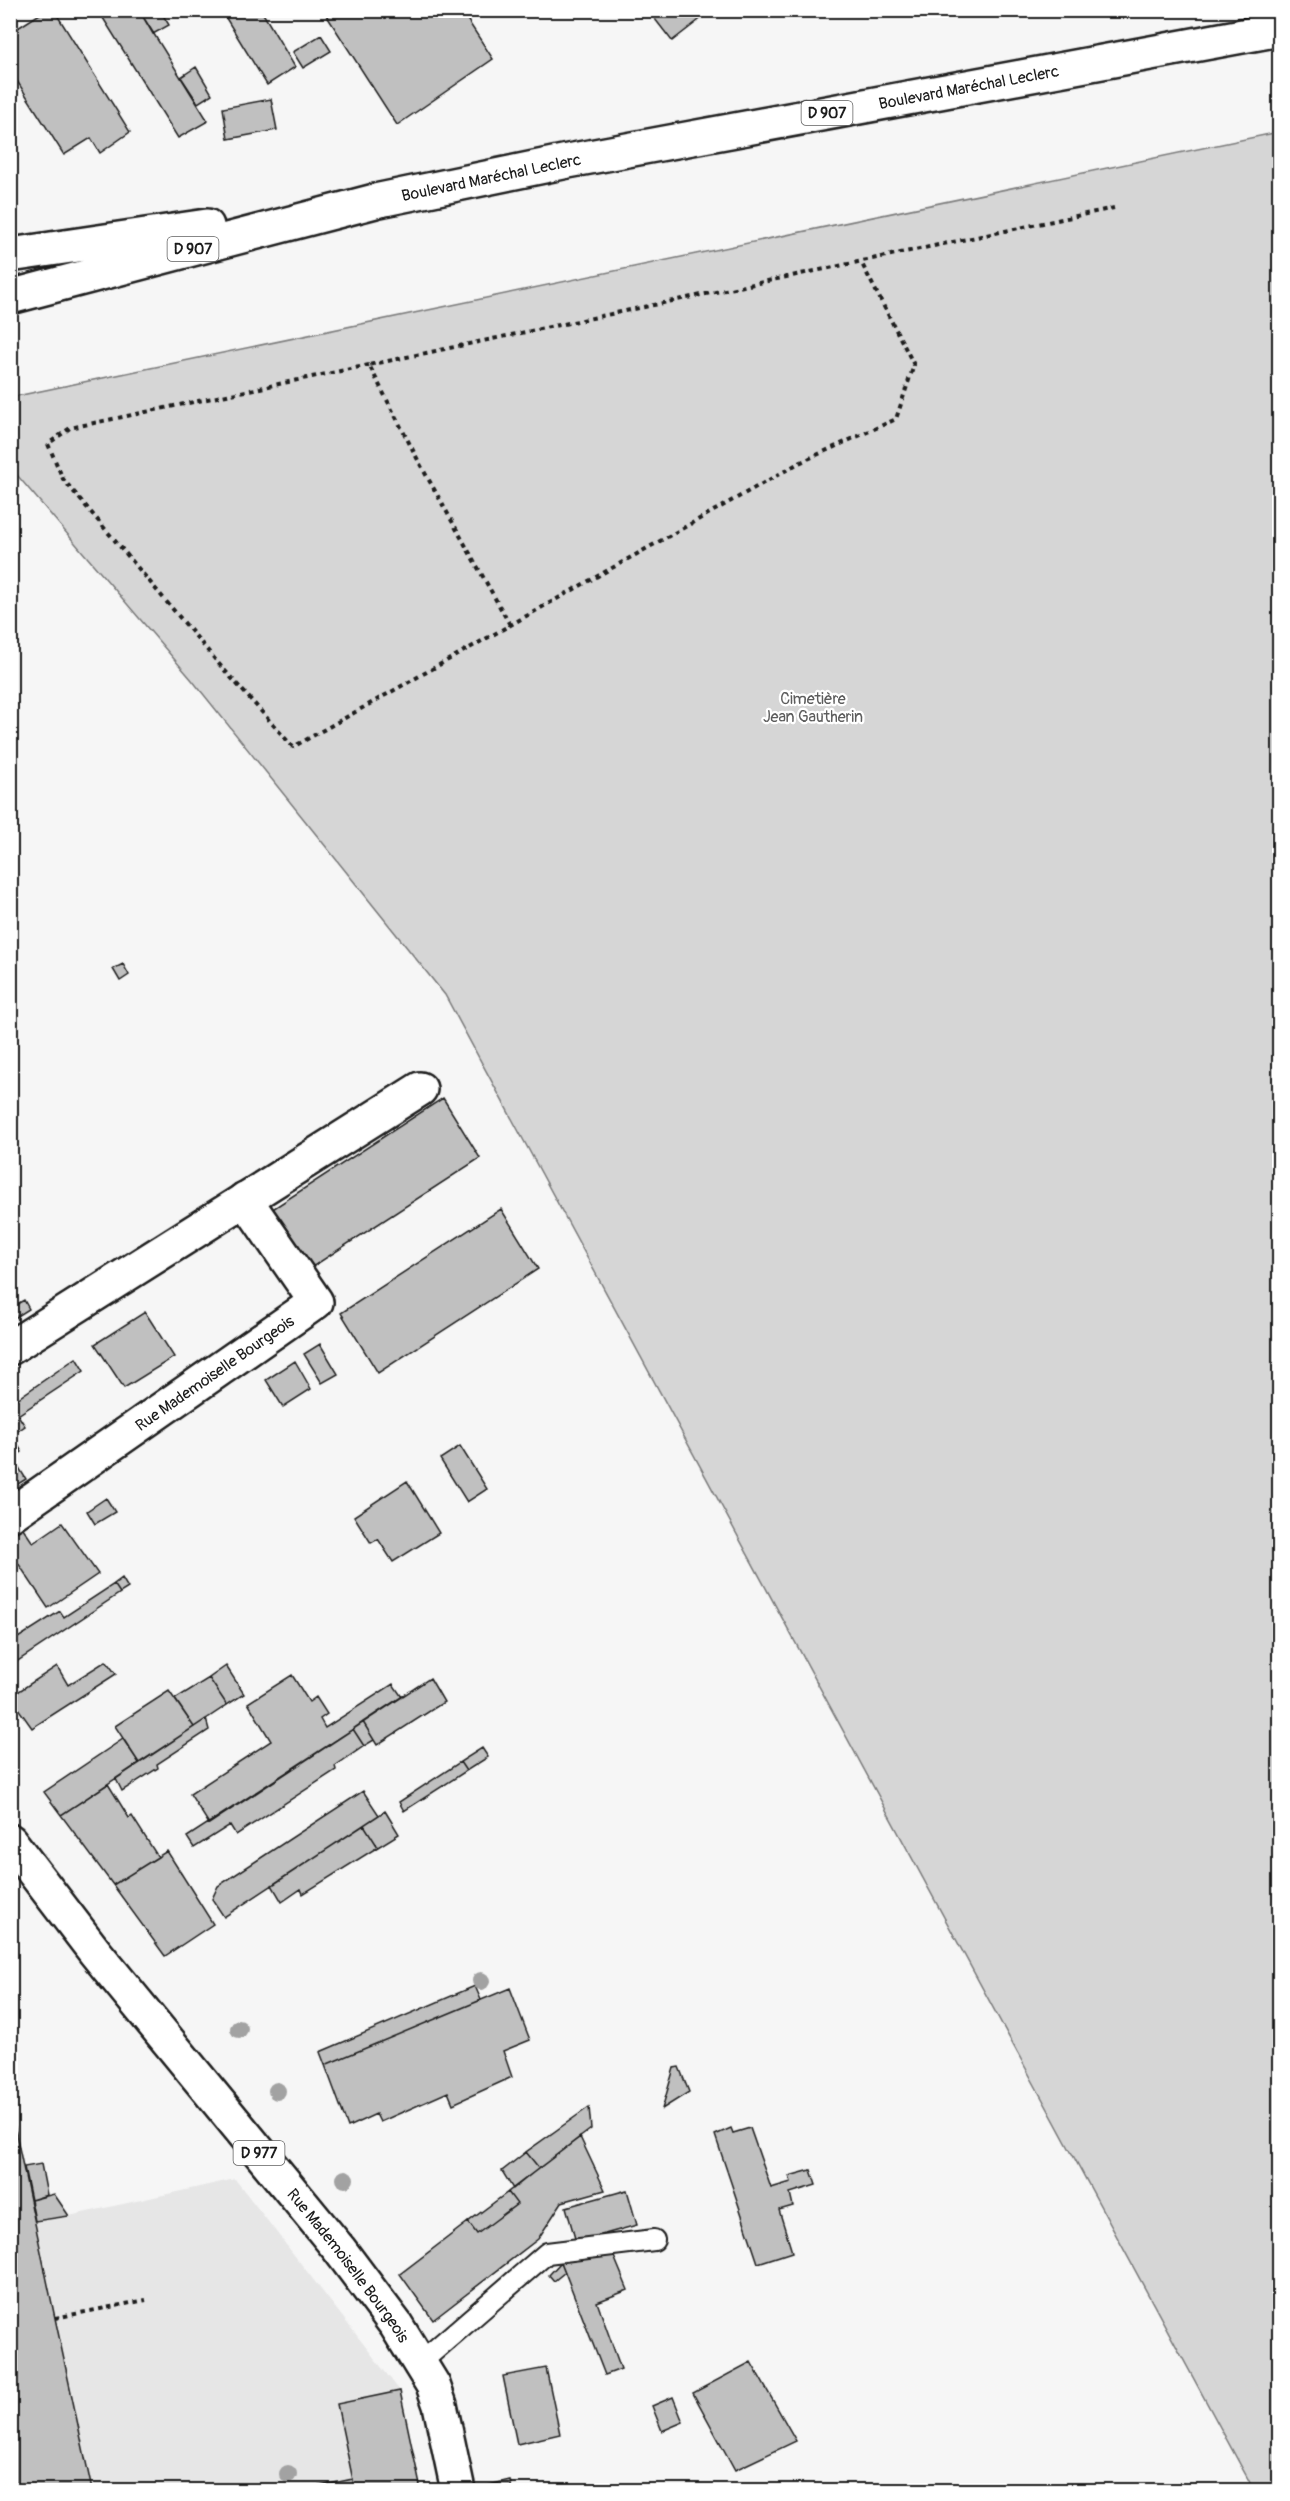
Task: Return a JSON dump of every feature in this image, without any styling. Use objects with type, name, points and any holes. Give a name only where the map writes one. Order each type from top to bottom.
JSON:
[{"type":"main road","name":"Boulevard Maréchal Leclerc","points":[[10,297],[375,201],[580,159],[1280,28]]},
{"type":"main road","name":"Boulevard Maréchal Leclerc","points":[[10,255],[375,201]]},
{"type":"main road","points":[[10,1348],[420,1089]]},
{"type":"main road","name":"Rue Mademoiselle Bourgeois","points":[[10,1515],[316,1302],[245,1199]]},
{"type":"main road","name":"Rue Mademoiselle Bourgeois","points":[[10,1841],[102,1961],[339,2250],[396,2325],[421,2362],[440,2405],[458,2490]]},
{"type":"lane","points":[[421,2362],[547,2253],[654,2240]]},
{"type":"path","points":[[861,262],[914,365],[896,419],[799,463],[293,747],[219,664],[63,479],[48,444],[70,428],[1114,208]]},
{"type":"path","points":[[369,365],[420,464],[510,625]]},
{"type":"path","points":[[55,2318],[146,2300]]},
{"type":"shaded area","points":[[10,2105],[24,2167],[41,2164],[47,2195],[54,2194],[69,2216],[235,2179],[400,2391],[421,2490],[11,2490]]},
{"type":"green space","name":"Cimetière Jean Gautherin","points":[[1279,132],[1280,2490],[1254,2490],[445,995],[192,680],[11,468],[11,409],[17,396]]},
{"type":"building","points":[[46,10],[54,10],[130,132],[100,153],[91,138],[64,155],[10,70],[10,33]]},
{"type":"building","points":[[98,10],[139,10],[208,121],[178,138]]},
{"type":"building","points":[[139,10],[160,10],[169,25],[153,34]]},
{"type":"building","points":[[221,10],[261,10],[295,67],[267,85]]},
{"type":"building","points":[[323,10],[461,10],[493,59],[397,125]]},
{"type":"building","points":[[648,10],[712,10],[672,41]]},
{"type":"building","points":[[321,35],[331,51],[303,68],[293,52]]},
{"type":"building","points":[[196,67],[212,94],[198,103],[181,77]]},
{"type":"building","points":[[271,99],[277,130],[228,139],[223,108]]},
{"type":"building","points":[[123,964],[129,975],[120,981],[113,969]]},
{"type":"building","points":[[443,1098],[480,1158],[306,1271],[268,1212]]},
{"type":"building","points":[[501,1209],[538,1269],[378,1373],[341,1313]]},
{"type":"building","points":[[24,1300],[29,1309],[10,1321],[10,1308]]},
{"type":"building","points":[[145,1312],[174,1357],[124,1388],[95,1344]]},
{"type":"building","points":[[320,1344],[338,1374],[322,1383],[304,1354]]},
{"type":"building","points":[[76,1358],[84,1371],[18,1415],[25,1426],[12,1435],[22,1452],[13,1458],[26,1479],[10,1489],[10,1404]]},
{"type":"building","points":[[295,1361],[311,1389],[283,1407],[266,1380]]},
{"type":"building","points":[[460,1446],[487,1489],[467,1502],[440,1459]]},
{"type":"building","points":[[407,1481],[439,1533],[393,1562],[378,1539],[371,1543],[354,1516]]},
{"type":"building","points":[[106,1498],[115,1512],[95,1524],[87,1511]]},
{"type":"building","points":[[17,1519],[33,1543],[62,1523],[98,1574],[48,1608],[10,1551],[10,1524]]},
{"type":"building","points":[[122,1578],[128,1588],[120,1593],[114,1584]]},
{"type":"building","points":[[114,1584],[120,1593],[10,1666],[10,1643],[60,1611],[64,1617]]},
{"type":"building","points":[[106,1661],[116,1674],[32,1728],[10,1697],[57,1666],[68,1685]]},
{"type":"building","points":[[226,1666],[244,1694],[227,1705],[209,1678]]},
{"type":"building","points":[[292,1675],[309,1702],[316,1697],[327,1714],[320,1719],[325,1728],[393,1684],[402,1697],[209,1824],[190,1794],[271,1741],[248,1703]]},
{"type":"building","points":[[209,1678],[227,1705],[194,1727],[175,1699]]},
{"type":"building","points":[[430,1678],[444,1702],[377,1745],[363,1722]]},
{"type":"building","points":[[169,1691],[194,1727],[139,1763],[115,1726]]},
{"type":"building","points":[[206,1719],[209,1730],[157,1764],[158,1768],[122,1791],[116,1779]]},
{"type":"building","points":[[363,1722],[374,1740],[364,1746],[353,1729]]},
{"type":"building","points":[[353,1729],[364,1746],[335,1766],[336,1770],[236,1835],[230,1825],[194,1848],[187,1837]]},
{"type":"building","points":[[123,1739],[139,1763],[61,1815],[44,1792]]},
{"type":"building","points":[[482,1748],[488,1757],[466,1771],[460,1762]]},
{"type":"building","points":[[460,1762],[466,1771],[404,1811],[399,1802]]},
{"type":"building","points":[[108,1784],[129,1818],[132,1816],[158,1857],[113,1885],[61,1815]]},
{"type":"building","points":[[363,1791],[379,1815],[224,1917],[212,1899],[218,1886]]},
{"type":"building","points":[[385,1811],[399,1834],[378,1847],[364,1825]]},
{"type":"building","points":[[364,1825],[378,1847],[303,1894],[301,1889],[282,1902],[272,1885]]},
{"type":"building","points":[[167,1851],[213,1924],[165,1956],[113,1885]]},
{"type":"building","points":[[475,1986],[481,2000],[325,2065],[320,2052]]},
{"type":"building","points":[[510,1988],[530,2040],[503,2051],[512,2077],[453,2104],[448,2092],[380,2122],[376,2114],[348,2127],[325,2065]]},
{"type":"building","points":[[679,2067],[689,2092],[662,2109],[674,2068]]},
{"type":"building","points":[[10,2105],[55,2318],[92,2490],[10,2490]]},
{"type":"building","points":[[589,2107],[591,2129],[539,2168],[526,2152]]},
{"type":"building","points":[[731,2128],[733,2133],[750,2128],[771,2188],[791,2182],[789,2176],[811,2170],[816,2185],[790,2193],[793,2206],[779,2210],[792,2252],[758,2263],[715,2135]]},
{"type":"building","points":[[580,2137],[605,2190],[562,2202],[538,2239],[433,2320],[400,2274],[468,2222],[477,2234],[517,2204],[508,2192]]},
{"type":"building","points":[[526,2152],[539,2168],[513,2189],[502,2171]]},
{"type":"building","points":[[41,2164],[47,2195],[31,2200],[24,2167]]},
{"type":"building","points":[[627,2190],[637,2225],[576,2242],[566,2207]]},
{"type":"building","points":[[508,2192],[517,2204],[477,2234],[468,2222]]},
{"type":"building","points":[[54,2194],[69,2216],[35,2221],[31,2200]]},
{"type":"building","points":[[613,2254],[628,2290],[597,2302],[621,2369],[605,2375],[561,2262]]},
{"type":"building","points":[[561,2262],[565,2272],[554,2281],[549,2275]]},
{"type":"building","points":[[751,2362],[796,2441],[735,2470],[693,2393]]},
{"type":"building","points":[[546,2368],[560,2434],[517,2444],[503,2376]]},
{"type":"building","points":[[400,2391],[421,2490],[355,2490],[337,2404]]},
{"type":"building","points":[[673,2397],[683,2422],[662,2431],[652,2406]]},
{"type":"building","points":[[353,2479],[355,2490],[301,2490]]},
{"type":"building","points":[[510,2480],[512,2490],[491,2490],[489,2485]]}]
